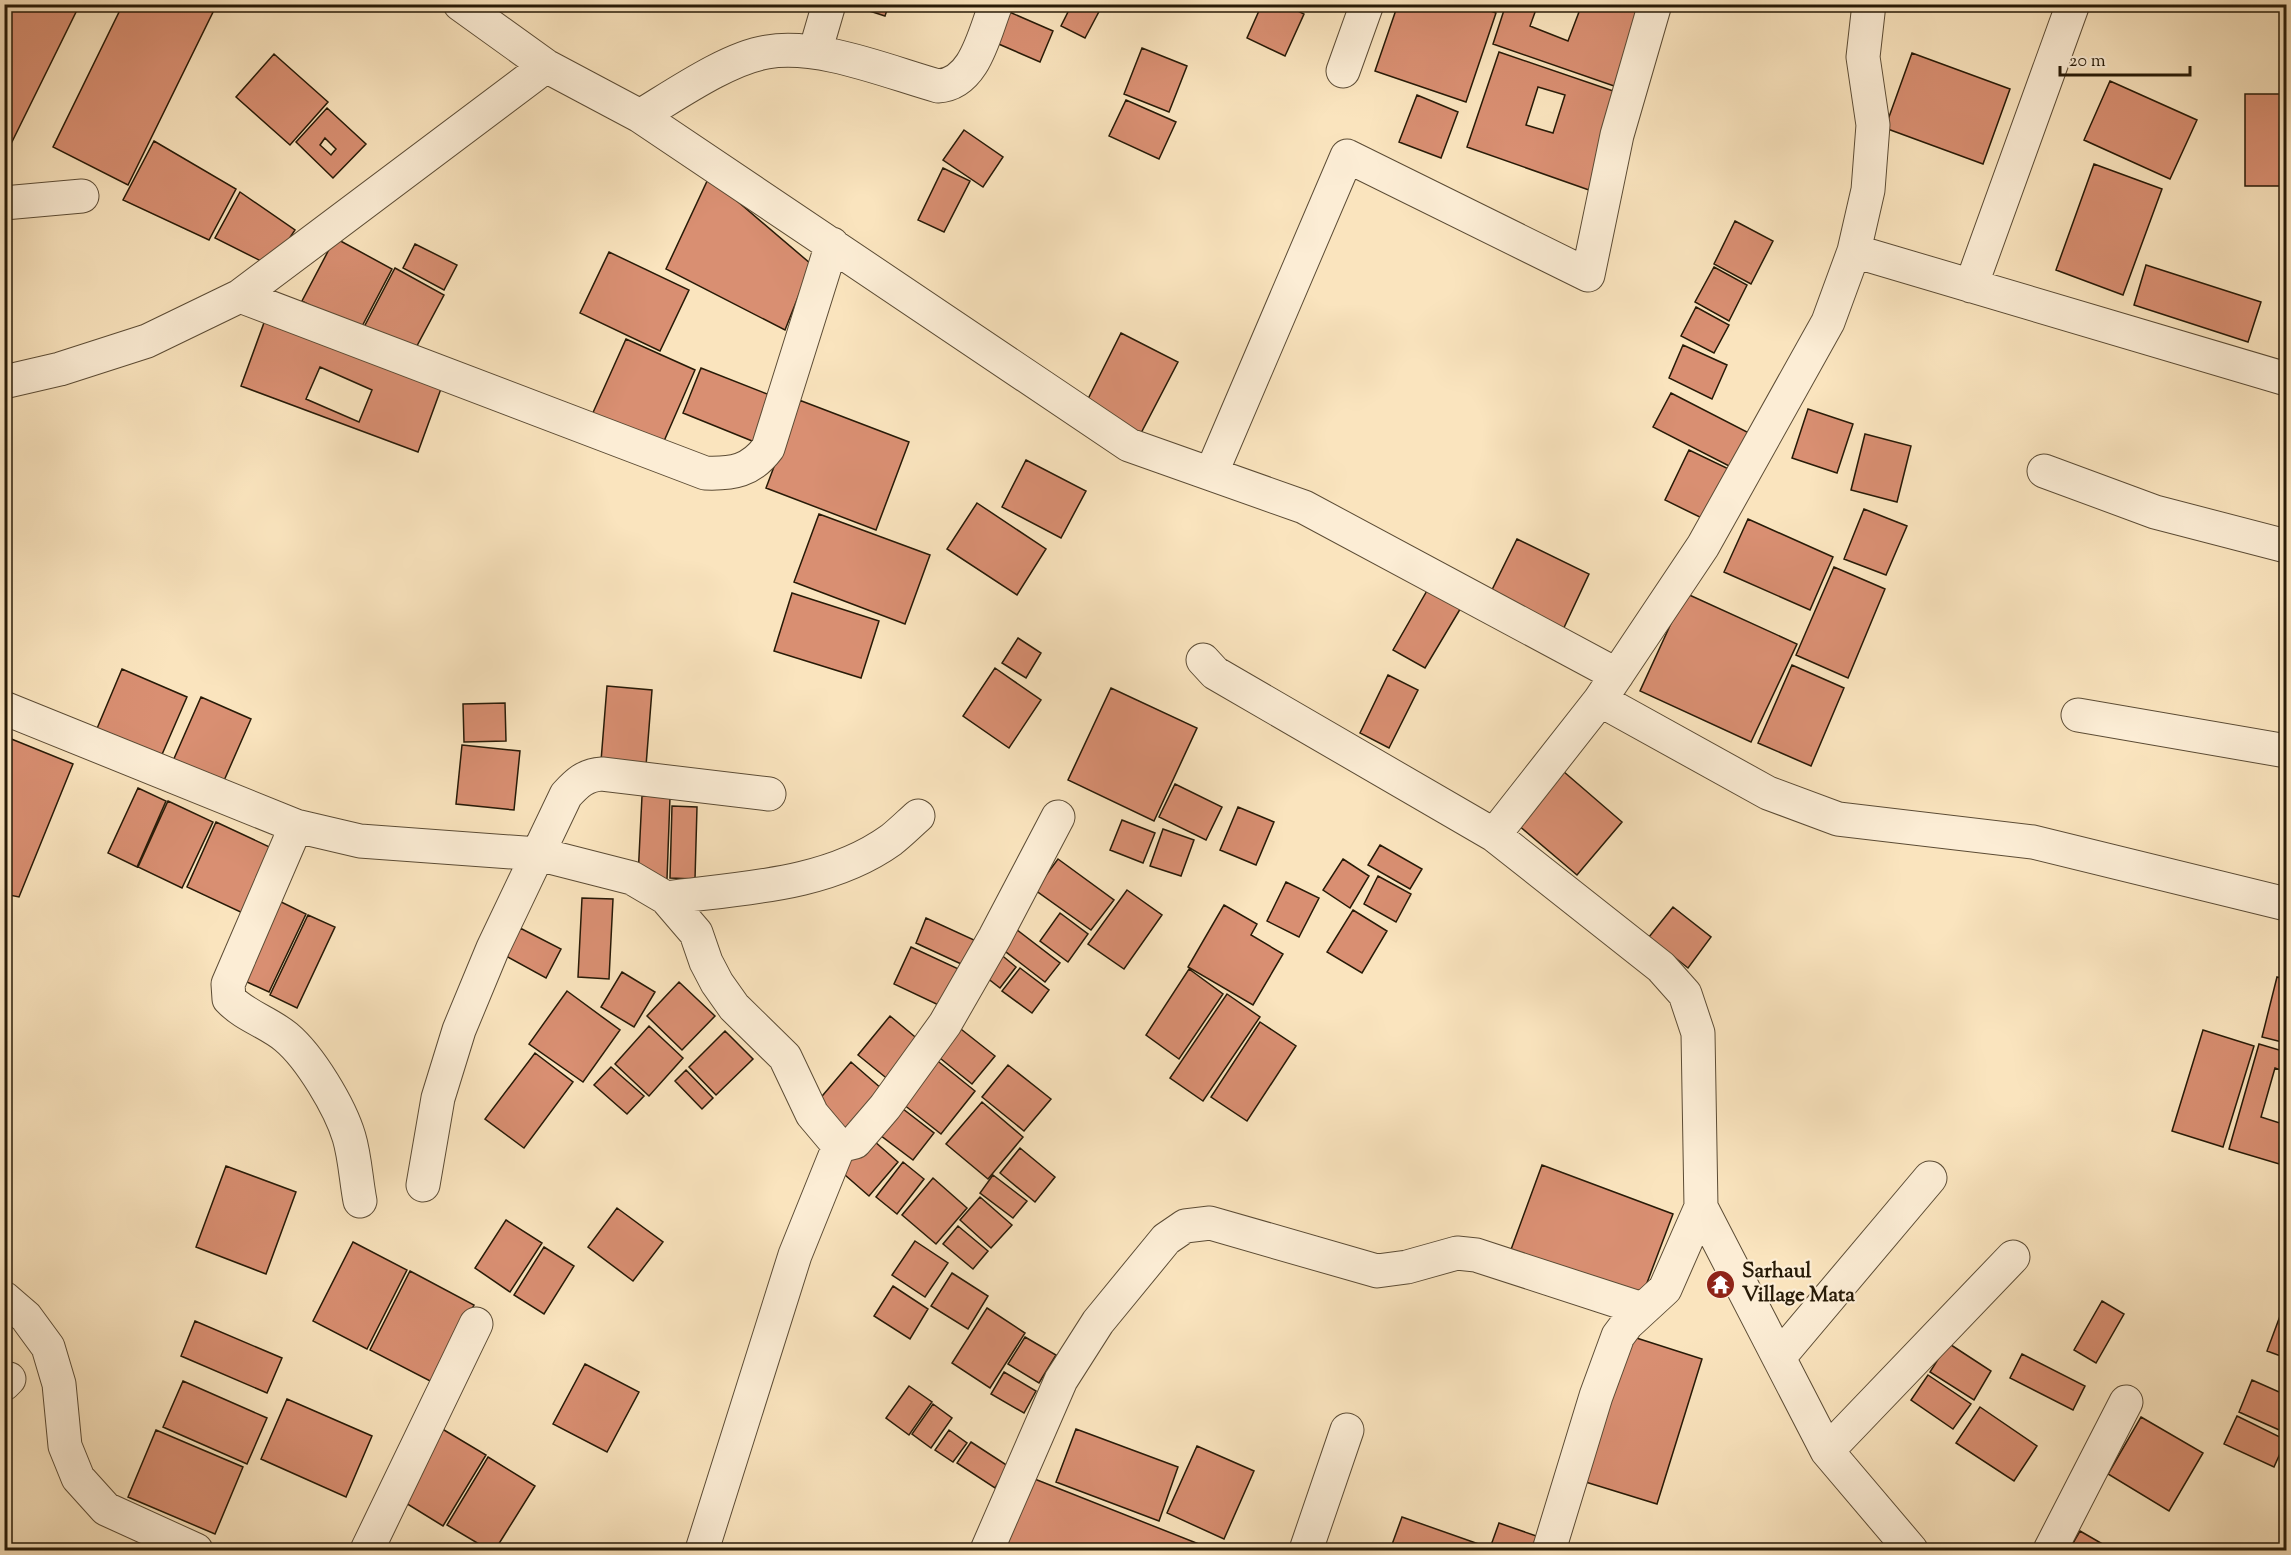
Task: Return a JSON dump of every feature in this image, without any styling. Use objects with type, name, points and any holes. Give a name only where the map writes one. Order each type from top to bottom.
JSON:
[{"type":"street","points":[[460,4],[501,18],[546,66],[640,116],[1129,445],[1304,507],[1608,688],[1768,793],[1838,819],[2033,842],[2286,904]]},
{"type":"street","points":[[815,52],[829,4]]},
{"type":"street","points":[[640,116],[716,71],[767,52],[815,52],[938,86],[951,86],[963,78],[972,63],[996,4]]},
{"type":"street","points":[[1343,71],[1367,4]]},
{"type":"street","points":[[1211,474],[1347,156],[1588,275],[1617,135],[1655,4]]},
{"type":"street","points":[[1494,835],[1608,688],[1703,546],[1828,322],[1854,251],[1869,190],[1873,125],[1863,57],[1869,4]]},
{"type":"street","points":[[1971,286],[2073,4]]},
{"type":"street","points":[[4,382],[60,369],[147,341],[240,296],[546,66]]},
{"type":"street","points":[[4,203],[82,196]]},
{"type":"street","points":[[240,296],[705,473],[728,474],[746,469],[759,460],[768,448],[832,244]]},
{"type":"street","points":[[1854,251],[2286,379]]},
{"type":"street","points":[[2044,471],[2155,512],[2286,546]]},
{"type":"street","points":[[1203,660],[1215,673],[1494,835],[1661,967],[1685,994],[1698,1034],[1701,1207],[1665,1289],[1642,1309],[1618,1336],[1596,1396],[1549,1551]]},
{"type":"street","points":[[4,708],[296,826],[360,841],[538,854],[632,878],[666,898],[696,933],[706,962],[734,1007],[785,1057],[812,1114],[839,1146]]},
{"type":"street","points":[[2078,715],[2286,751]]},
{"type":"street","points":[[423,1185],[438,1098],[459,1030],[493,948],[566,795],[590,775],[602,774],[769,794]]},
{"type":"street","points":[[666,898],[802,879],[839,868],[890,841],[918,816]]},
{"type":"street","points":[[839,1146],[855,1142],[885,1107],[945,1024],[995,937],[1058,817]]},
{"type":"street","points":[[296,826],[228,984],[228,999],[237,1008],[285,1036],[301,1053],[319,1080],[339,1113],[350,1138],[360,1201]]},
{"type":"street","points":[[702,1551],[795,1255],[839,1146]]},
{"type":"street","points":[[1780,1356],[1930,1178]]},
{"type":"street","points":[[1701,1207],[1780,1356],[1827,1451],[1911,1551]]},
{"type":"street","points":[[987,1551],[1061,1380],[1098,1322],[1166,1239],[1185,1226],[1210,1223],[1377,1271],[1407,1267],[1456,1253],[1476,1255],[1642,1309]]},
{"type":"street","points":[[1827,1451],[2013,1257]]},
{"type":"street","points":[[4,1298],[26,1317],[48,1347],[59,1384],[65,1446],[78,1478],[106,1509],[196,1551]]},
{"type":"street","points":[[367,1551],[476,1324]]},
{"type":"street","points":[[2050,1551],[2126,1402]]},
{"type":"street","points":[[1306,1551],[1347,1430]]},
{"type":"building","points":[[4,4],[80,4],[4,158]]},
{"type":"building","points":[[123,4],[217,4],[128,185],[53,147]]},
{"type":"building","points":[[848,4],[889,4],[885,16]]},
{"type":"building","points":[[1072,4],[1103,4],[1085,38],[1061,26]]},
{"type":"building","points":[[1262,4],[1284,4],[1304,14],[1285,56],[1247,38]]},
{"type":"building","points":[[1398,4],[1472,4],[1496,13],[1466,102],[1375,71]]},
{"type":"building","points":[[1506,4],[1538,4],[1530,26],[1568,41],[1582,4],[1645,4],[1617,87],[1493,44]]},
{"type":"building","points":[[1007,11],[1053,31],[1040,62],[994,42]]},
{"type":"building","points":[[1142,48],[1187,66],[1169,112],[1124,94]]},
{"type":"building","points":[[1499,52],[1622,94],[1589,190],[1467,147]],"holes":[[[1538,87],[1565,95],[1553,133],[1526,125]]]},
{"type":"building","points":[[1912,53],[2010,89],[1983,164],[1885,128]]},
{"type":"building","points":[[274,54],[328,102],[290,145],[236,97]]},
{"type":"building","points":[[2110,81],[2197,120],[2170,179],[2084,140]]},
{"type":"building","points":[[2245,94],[2286,94],[2286,186],[2245,186]]},
{"type":"building","points":[[1417,95],[1458,112],[1441,158],[1399,142]]},
{"type":"building","points":[[1126,100],[1176,122],[1159,159],[1109,136]]},
{"type":"building","points":[[327,108],[366,144],[333,178],[296,142]],"holes":[[[325,138],[336,149],[331,155],[320,145]]]},
{"type":"building","points":[[964,130],[1003,157],[983,187],[943,160]]},
{"type":"building","points":[[154,141],[236,189],[209,240],[123,200]]},
{"type":"building","points":[[2094,164],[2162,189],[2123,295],[2056,270]]},
{"type":"building","points":[[943,168],[970,181],[944,232],[918,220]]},
{"type":"building","points":[[709,177],[811,264],[785,330],[666,269]]},
{"type":"building","points":[[240,192],[295,230],[271,266],[215,238]]},
{"type":"building","points":[[1735,221],[1773,241],[1751,284],[1714,264]]},
{"type":"building","points":[[335,238],[392,269],[359,332],[302,301]]},
{"type":"building","points":[[415,244],[457,265],[444,290],[403,268]]},
{"type":"building","points":[[609,252],[689,290],[660,351],[580,313]]},
{"type":"building","points":[[2146,265],[2261,302],[2248,342],[2134,305]]},
{"type":"building","points":[[1714,267],[1747,285],[1729,321],[1695,302]]},
{"type":"building","points":[[395,268],[444,295],[411,357],[362,331]]},
{"type":"building","points":[[1696,307],[1729,325],[1714,353],[1681,336]]},
{"type":"building","points":[[265,320],[442,386],[418,452],[241,386]],"holes":[[[320,367],[372,390],[359,422],[306,399]]]},
{"type":"building","points":[[1121,333],[1178,362],[1140,435],[1084,407]]},
{"type":"building","points":[[626,339],[695,370],[661,448],[591,417]]},
{"type":"building","points":[[1683,345],[1727,365],[1712,399],[1669,378]]},
{"type":"building","points":[[701,368],[780,399],[762,445],[683,413]]},
{"type":"building","points":[[1671,393],[1749,433],[1731,467],[1653,427]]},
{"type":"building","points":[[799,400],[909,442],[876,530],[766,488]]},
{"type":"building","points":[[1808,409],[1853,424],[1837,473],[1792,458]]},
{"type":"building","points":[[1865,434],[1911,446],[1897,502],[1851,490]]},
{"type":"building","points":[[1689,450],[1735,472],[1710,522],[1665,500]]},
{"type":"building","points":[[1026,460],[1086,491],[1061,538],[1002,507]]},
{"type":"building","points":[[977,503],[1046,549],[1017,595],[947,549]]},
{"type":"building","points":[[1864,509],[1907,526],[1886,575],[1844,559]]},
{"type":"building","points":[[819,514],[930,555],[905,624],[794,582]]},
{"type":"building","points":[[1748,519],[1833,557],[1810,610],[1724,572]]},
{"type":"building","points":[[1517,539],[1589,574],[1561,634],[1488,598]]},
{"type":"building","points":[[1834,567],[1885,589],[1848,678],[1796,655]]},
{"type":"building","points":[[1432,582],[1465,601],[1425,668],[1393,650]]},
{"type":"building","points":[[792,593],[879,621],[861,678],[774,651]]},
{"type":"building","points":[[1685,593],[1797,644],[1751,742],[1640,691]]},
{"type":"building","points":[[1018,638],[1041,653],[1026,678],[1002,663]]},
{"type":"building","points":[[1792,665],[1844,688],[1811,766],[1758,743]]},
{"type":"building","points":[[995,668],[1041,700],[1009,748],[963,716]]},
{"type":"building","points":[[122,669],[187,697],[157,766],[93,738]]},
{"type":"building","points":[[1388,675],[1418,690],[1389,748],[1360,733]]},
{"type":"building","points":[[607,686],[652,690],[646,766],[601,761]]},
{"type":"building","points":[[1111,688],[1197,728],[1154,821],[1068,780]]},
{"type":"building","points":[[201,697],[251,719],[219,792],[169,770]]},
{"type":"building","points":[[505,703],[506,741],[464,742],[463,704]]},
{"type":"building","points":[[4,736],[73,764],[19,897],[4,894]]},
{"type":"building","points":[[462,745],[520,751],[514,810],[456,804]]},
{"type":"building","points":[[1556,765],[1622,822],[1577,875],[1511,819]]},
{"type":"building","points":[[1175,784],[1222,807],[1206,840],[1159,817]]},
{"type":"building","points":[[138,788],[166,801],[137,867],[108,853]]},
{"type":"building","points":[[642,796],[670,797],[667,879],[638,877]]},
{"type":"building","points":[[168,801],[213,822],[182,888],[138,867]]},
{"type":"building","points":[[672,806],[697,807],[695,879],[670,878]]},
{"type":"building","points":[[1238,807],[1274,822],[1256,865],[1220,850]]},
{"type":"building","points":[[1122,820],[1155,833],[1143,863],[1110,850]]},
{"type":"building","points":[[216,822],[276,850],[247,915],[187,887]]},
{"type":"building","points":[[1163,829],[1194,840],[1181,876],[1150,866]]},
{"type":"building","points":[[1380,845],[1422,869],[1410,889],[1368,865]]},
{"type":"building","points":[[1058,859],[1114,900],[1091,930],[1035,890]]},
{"type":"building","points":[[1343,859],[1369,876],[1350,908],[1323,890]]},
{"type":"building","points":[[1378,876],[1411,894],[1396,922],[1364,904]]},
{"type":"building","points":[[1286,882],[1319,898],[1299,937],[1267,921]]},
{"type":"building","points":[[1127,890],[1162,915],[1124,969],[1088,944]]},
{"type":"building","points":[[582,898],[613,899],[609,979],[578,977]]},
{"type":"building","points":[[275,899],[306,914],[269,992],[236,977]]},
{"type":"building","points":[[1224,905],[1257,924],[1251,935],[1283,954],[1253,1005],[1188,967]]},
{"type":"building","points":[[1673,907],[1711,937],[1688,968],[1649,937]]},
{"type":"building","points":[[1353,910],[1387,931],[1362,973],[1327,952]]},
{"type":"building","points":[[1060,913],[1088,934],[1068,962],[1040,941]]},
{"type":"building","points":[[308,915],[335,927],[297,1008],[270,995]]},
{"type":"building","points":[[926,918],[985,945],[974,970],[916,943]]},
{"type":"building","points":[[1012,926],[1060,963],[1045,982],[997,945]]},
{"type":"building","points":[[520,928],[561,949],[546,978],[506,956]]},
{"type":"building","points":[[911,947],[965,972],[947,1009],[894,984]]},
{"type":"building","points":[[993,948],[1016,967],[1000,988],[977,970]]},
{"type":"building","points":[[1020,968],[1049,990],[1032,1013],[1002,991]]},
{"type":"building","points":[[1189,969],[1223,994],[1179,1059],[1146,1035]]},
{"type":"building","points":[[622,972],[655,992],[634,1027],[601,1007]]},
{"type":"building","points":[[2277,977],[2286,979],[2286,1043],[2262,1037]]},
{"type":"building","points":[[679,982],[715,1016],[682,1050],[647,1016]]},
{"type":"building","points":[[567,991],[620,1030],[583,1082],[529,1044]]},
{"type":"building","points":[[1227,994],[1260,1017],[1203,1101],[1170,1078]]},
{"type":"building","points":[[890,1016],[926,1046],[895,1085],[858,1055]]},
{"type":"building","points":[[952,1022],[995,1056],[972,1084],[930,1050]]},
{"type":"building","points":[[1260,1022],[1296,1046],[1247,1121],[1211,1097]]},
{"type":"building","points":[[649,1026],[683,1058],[649,1096],[615,1064]]},
{"type":"building","points":[[2203,1030],[2254,1046],[2223,1147],[2172,1131]]},
{"type":"building","points":[[725,1031],[753,1059],[716,1095],[689,1067]]},
{"type":"building","points":[[2259,1044],[2286,1052],[2286,1072],[2275,1068],[2261,1117],[2286,1125],[2286,1166],[2229,1149]]},
{"type":"building","points":[[535,1053],[573,1082],[524,1148],[485,1119]]},
{"type":"building","points":[[929,1054],[975,1091],[941,1134],[894,1097]]},
{"type":"building","points":[[851,1062],[890,1096],[850,1142],[812,1108]]},
{"type":"building","points":[[1008,1065],[1051,1099],[1024,1131],[982,1097]]},
{"type":"building","points":[[611,1067],[644,1096],[627,1114],[594,1085]]},
{"type":"building","points":[[686,1070],[713,1098],[702,1109],[675,1081]]},
{"type":"building","points":[[894,1102],[934,1133],[913,1160],[872,1129]]},
{"type":"building","points":[[982,1102],[1023,1137],[988,1179],[946,1144]]},
{"type":"building","points":[[866,1134],[898,1162],[869,1196],[837,1168]]},
{"type":"building","points":[[1020,1148],[1055,1177],[1035,1202],[1000,1173]]},
{"type":"building","points":[[903,1162],[924,1179],[897,1214],[876,1197]]},
{"type":"building","points":[[1542,1165],[1673,1214],[1639,1304],[1509,1255]]},
{"type":"building","points":[[226,1166],[296,1192],[266,1274],[196,1247]]},
{"type":"building","points":[[993,1175],[1027,1201],[1013,1218],[980,1193]]},
{"type":"building","points":[[933,1178],[967,1208],[936,1244],[902,1215]]},
{"type":"building","points":[[980,1197],[1012,1225],[991,1248],[960,1220]]},
{"type":"building","points":[[617,1208],[663,1242],[633,1281],[588,1247]]},
{"type":"building","points":[[506,1220],[542,1243],[510,1292],[475,1268]]},
{"type":"building","points":[[958,1226],[988,1251],[973,1269],[943,1244]]},
{"type":"building","points":[[915,1241],[948,1263],[925,1297],[892,1275]]},
{"type":"building","points":[[353,1242],[407,1270],[367,1349],[313,1321]]},
{"type":"building","points":[[544,1247],[574,1266],[544,1314],[514,1295]]},
{"type":"building","points":[[410,1271],[474,1305],[434,1383],[370,1350]]},
{"type":"building","points":[[952,1273],[988,1296],[968,1329],[931,1306]]},
{"type":"building","points":[[893,1286],[928,1309],[910,1339],[874,1316]]},
{"type":"building","points":[[2102,1301],[2124,1314],[2096,1363],[2074,1350]]},
{"type":"building","points":[[987,1308],[1025,1333],[990,1388],[952,1363]]},
{"type":"building","points":[[2280,1316],[2286,1319],[2286,1358],[2267,1351]]},
{"type":"building","points":[[195,1321],[282,1358],[267,1393],[181,1356]]},
{"type":"building","points":[[1624,1334],[1702,1359],[1657,1504],[1579,1480]]},
{"type":"building","points":[[1025,1337],[1056,1355],[1039,1383],[1008,1364]]},
{"type":"building","points":[[1948,1343],[1991,1371],[1974,1400],[1930,1372]]},
{"type":"building","points":[[2022,1354],[2085,1386],[2073,1410],[2010,1378]]},
{"type":"building","points":[[585,1364],[639,1392],[607,1452],[553,1424]]},
{"type":"building","points":[[1004,1372],[1036,1391],[1024,1413],[991,1394]]},
{"type":"building","points":[[1928,1375],[1971,1404],[1953,1429],[1911,1400]]},
{"type":"building","points":[[2252,1380],[2286,1395],[2286,1433],[2239,1412]]},
{"type":"building","points":[[183,1381],[267,1418],[247,1464],[163,1427]]},
{"type":"building","points":[[909,1386],[932,1402],[909,1435],[886,1418]]},
{"type":"building","points":[[287,1399],[372,1436],[346,1497],[261,1459]]},
{"type":"building","points":[[933,1404],[952,1418],[931,1448],[912,1434]]},
{"type":"building","points":[[1980,1407],[2037,1446],[2014,1481],[1956,1443]]},
{"type":"building","points":[[2237,1416],[2286,1440],[2274,1467],[2224,1444]]},
{"type":"building","points":[[2141,1417],[2203,1453],[2169,1511],[2108,1474]]},
{"type":"building","points":[[439,1427],[486,1455],[443,1526],[396,1497]]},
{"type":"building","points":[[1076,1429],[1178,1467],[1159,1521],[1056,1482]]},
{"type":"building","points":[[156,1430],[243,1467],[215,1534],[128,1497]]},
{"type":"building","points":[[949,1430],[967,1443],[953,1462],[935,1450]]},
{"type":"building","points":[[971,1442],[1008,1466],[995,1488],[957,1463]]},
{"type":"building","points":[[1197,1446],[1254,1471],[1224,1539],[1167,1513]]},
{"type":"building","points":[[488,1457],[535,1486],[495,1550],[489,1550],[447,1525]]},
{"type":"building","points":[[1022,1474],[1214,1550],[993,1550]]},
{"type":"building","points":[[1402,1517],[1490,1548],[1499,1523],[1545,1539],[1541,1550],[1390,1550]]},
{"type":"building","points":[[2080,1531],[2113,1550],[2069,1550]]},
{"type":"place","name":"Sarhaul Village Mata","points":[[1721,1284]]}]
